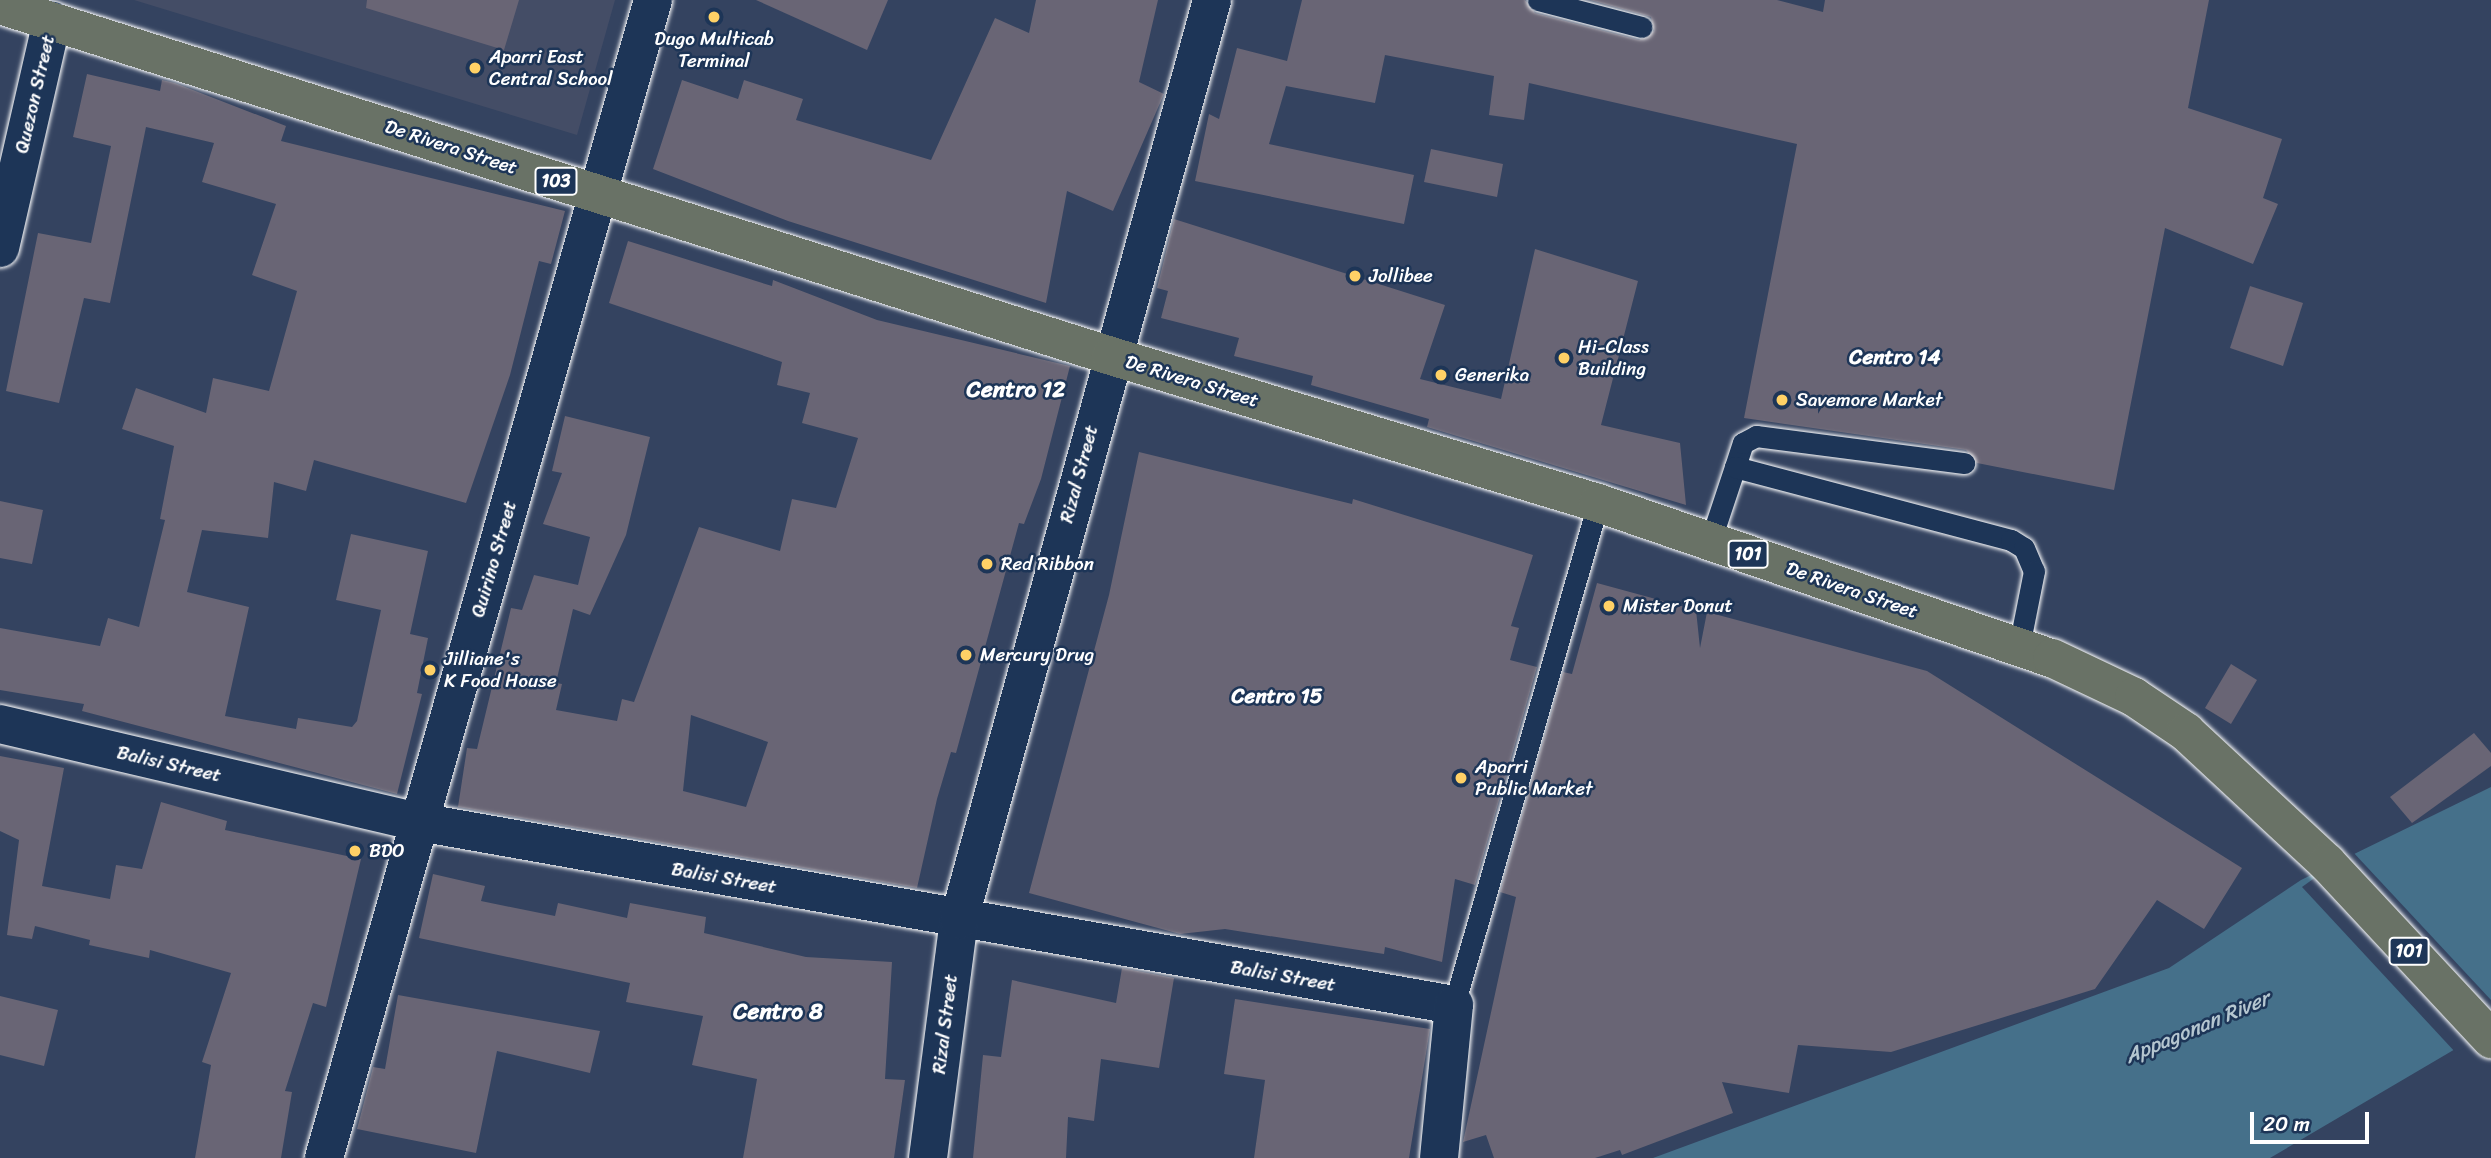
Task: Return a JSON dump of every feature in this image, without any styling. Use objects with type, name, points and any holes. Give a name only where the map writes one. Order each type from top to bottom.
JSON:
[{"type":"main road","name":"De Rivera Street","points":[[0,5],[1111,356],[1598,503],[2019,647],[2134,697],[2186,732],[2327,863],[2491,1039]]},
{"type":"street","name":"Quirino Street","points":[[324,1158],[653,0]]},
{"type":"street","name":"Rizal Street","points":[[928,1158],[959,920],[1111,356],[1212,0]]},
{"type":"street","name":"Quezon Street","points":[[0,248],[52,21]]},
{"type":"street","name":"Balisi Street","points":[[0,724],[419,822],[959,920],[1454,1005]]},
{"type":"street","points":[[1439,1158],[1454,1005]]},
{"type":"lane","points":[[1538,0],[1642,27]]},
{"type":"lane","points":[[1710,542],[1743,443],[1756,436],[1964,463]]},
{"type":"lane","points":[[1735,467],[2024,548],[2034,571],[2019,647]]},
{"type":"lane","points":[[1454,1005],[1598,503]]},
{"type":"shaded area","name":"Aparri East Central School","points":[[134,0],[615,0],[577,135]]},
{"type":"water","name":"Appagonan River","points":[[2491,787],[2491,1028],[2270,1158],[1653,1158],[2169,968],[2301,880]]},
{"type":"pier","points":[[2352,851],[2491,1000],[2491,1032],[2456,1053],[2302,887]]},
{"type":"building","points":[[367,0],[519,0],[504,50],[366,8]]},
{"type":"building","points":[[756,0],[888,0],[867,50]]},
{"type":"building","points":[[1036,0],[1158,0],[1139,82],[1164,94],[1113,211],[1067,191],[1046,303],[788,221],[653,169],[682,80],[738,99],[744,80],[803,99],[796,120],[931,160],[995,18],[1029,33]]},
{"type":"building","points":[[1302,0],[1525,0],[1535,13],[1639,40],[1654,31],[1651,17],[1590,0],[1777,0],[1823,12],[1825,0],[2209,0],[2188,108],[2282,139],[2263,198],[2278,204],[2253,264],[2165,228],[2114,490],[1977,463],[1966,450],[1744,418],[1797,144],[1529,83],[1524,120],[1489,115],[1494,76],[1385,55],[1375,103],[1286,86],[1269,144],[1414,175],[1404,224],[1195,181],[1209,114],[1219,119],[1237,48],[1287,61]]},
{"type":"building","points":[[87,74],[160,91],[162,80],[175,83],[286,126],[281,141],[565,211],[551,264],[539,261],[510,375],[466,503],[314,460],[306,491],[274,482],[268,538],[202,530],[187,592],[249,607],[225,716],[296,729],[298,718],[352,727],[357,721],[381,610],[336,600],[351,534],[428,551],[410,634],[428,638],[417,693],[422,694],[397,794],[82,711],[84,704],[0,690],[0,628],[100,646],[108,618],[139,627],[165,520],[160,519],[174,446],[122,429],[136,388],[206,413],[213,378],[269,391],[297,291],[252,275],[276,204],[202,182],[214,143],[146,127],[110,303],[84,298],[59,403],[6,391],[38,233],[91,243],[111,146],[73,137]]},
{"type":"building","points":[[1431,149],[1503,164],[1497,197],[1424,182]]},
{"type":"building","points":[[1174,219],[1445,305],[1420,379],[1501,399],[1535,249],[1638,281],[1601,425],[1680,443],[1686,505],[1427,427],[1429,419],[1311,385],[1313,376],[1234,356],[1239,338],[1161,318],[1168,291],[1157,288]]},
{"type":"building","points":[[628,241],[772,286],[773,280],[877,320],[1070,366],[1041,479],[1024,524],[1019,523],[956,753],[951,752],[937,799],[917,888],[458,807],[467,748],[477,749],[511,608],[522,610],[534,575],[578,585],[590,537],[543,524],[562,473],[552,471],[565,416],[650,437],[626,535],[590,615],[573,609],[556,683],[562,684],[556,710],[617,721],[622,699],[634,702],[699,527],[780,551],[792,499],[836,508],[858,438],[802,423],[810,393],[777,385],[782,362],[609,303]],"holes":[[[691,715],[768,742],[746,807],[683,791]]]},
{"type":"building","points":[[2250,286],[2303,303],[2283,366],[2230,348]]},
{"type":"building","points":[[1139,452],[1352,504],[1353,499],[1533,555],[1511,626],[1519,628],[1510,660],[1537,667],[1475,885],[1455,879],[1442,962],[1385,947],[1384,954],[1225,929],[1180,934],[1029,893],[1109,595]]},
{"type":"building","points":[[0,501],[43,510],[32,564],[0,558]]},
{"type":"building","points":[[1597,583],[1696,610],[1700,648],[1707,612],[1927,671],[2242,868],[2204,929],[2157,900],[2095,989],[1891,1052],[1798,1045],[1789,1093],[1722,1082],[1733,1113],[1622,1155],[1620,1150],[1595,1158],[1494,1158],[1486,1135],[1463,1142],[1516,897],[1500,892],[1563,672],[1572,674]]},
{"type":"building","points":[[2231,664],[2257,680],[2231,724],[2205,708]]},
{"type":"building","points":[[2474,733],[2491,753],[2491,766],[2412,823],[2390,797]]},
{"type":"building","points":[[0,756],[64,768],[42,886],[110,899],[116,865],[142,869],[161,802],[227,821],[225,830],[361,859],[326,1007],[313,1003],[285,1091],[292,1092],[281,1158],[195,1158],[211,1065],[202,1062],[231,973],[150,950],[149,958],[89,945],[90,940],[35,926],[32,939],[7,935],[19,840],[0,831]]},
{"type":"building","points":[[433,874],[485,886],[481,901],[555,916],[558,903],[627,918],[630,903],[706,917],[704,933],[806,957],[892,962],[885,1079],[905,1080],[894,1158],[743,1158],[757,1079],[692,1065],[703,1016],[626,1002],[630,983],[419,938]]},
{"type":"building","points":[[1122,968],[1174,978],[1159,1068],[1101,1059],[1094,1121],[1068,1117],[1066,1158],[973,1158],[983,1055],[1001,1057],[1012,980],[1116,1003]]},
{"type":"building","points":[[398,995],[600,1031],[590,1073],[497,1051],[476,1153],[357,1129],[373,1067],[385,1069]]},
{"type":"building","points":[[0,996],[58,1010],[44,1066],[0,1055]]},
{"type":"building","points":[[1235,999],[1430,1029],[1409,1158],[1254,1158],[1265,1080],[1224,1074]]},
{"type":"place","name":"Dugo Multicab Terminal","points":[[714,17]]},
{"type":"place","name":"Aparri East Central School","points":[[475,68]]},
{"type":"place","name":"Jollibee","points":[[1355,276]]},
{"type":"place","name":"Hi-Class Building","points":[[1564,358]]},
{"type":"place","name":"Generika","points":[[1441,375]]},
{"type":"place","name":"Savemore Market","points":[[1782,400]]},
{"type":"place","name":"Red Ribbon","points":[[987,564]]},
{"type":"place","name":"Mister Donut","points":[[1609,606]]},
{"type":"place","name":"Mercury Drug","points":[[966,655]]},
{"type":"place","name":"Jilliane's K Food House","points":[[430,670]]},
{"type":"place","name":"Aparri Public Market","points":[[1461,778]]},
{"type":"place","name":"BDO","points":[[355,851]]},
{"type":"district","name":"Centro 14","points":[[1895,357]]},
{"type":"district","name":"Centro 12","points":[[1016,390]]},
{"type":"district","name":"Centro 15","points":[[1277,696]]},
{"type":"district","name":"Centro 8","points":[[778,1012]]}]
